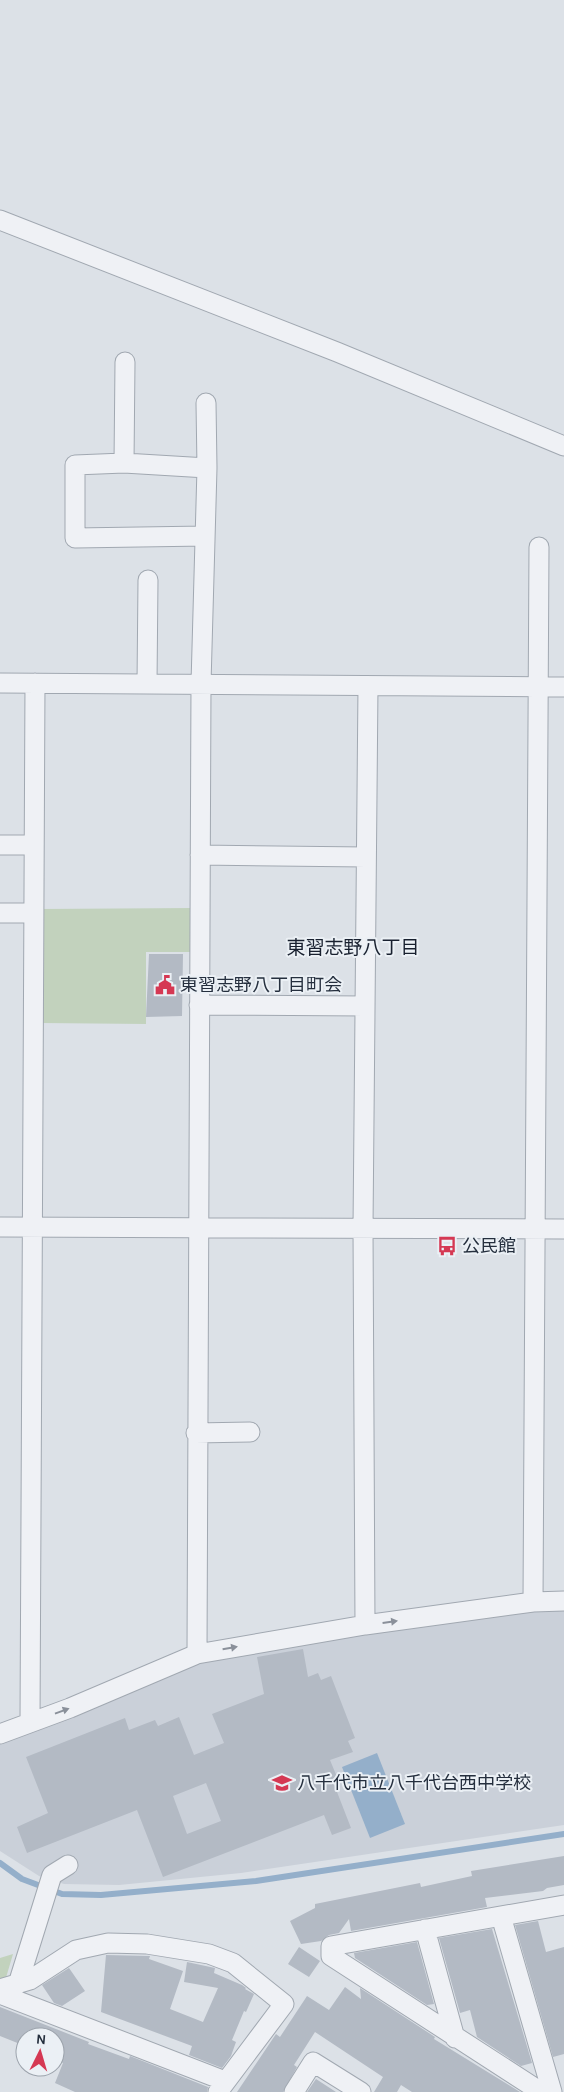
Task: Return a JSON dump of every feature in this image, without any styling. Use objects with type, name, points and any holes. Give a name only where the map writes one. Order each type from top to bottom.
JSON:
[{"type":"street","points":[[0,220],[337,352],[564,446]]},
{"type":"street","points":[[124,362],[124,463]]},
{"type":"street","points":[[197,1654],[196,1433],[201,684],[207,468],[206,403]]},
{"type":"street","points":[[205,536],[75,538],[75,465],[124,463],[207,468]]},
{"type":"street","points":[[533,1602],[539,546]]},
{"type":"street","points":[[148,580],[148,684]]},
{"type":"street","points":[[0,683],[564,687]]},
{"type":"street","points":[[30,1722],[35,684]]},
{"type":"street","points":[[365,1625],[363,1228],[368,686]]},
{"type":"street","points":[[0,845],[34,845]]},
{"type":"street","points":[[200,855],[366,857]]},
{"type":"street","points":[[0,913],[33,913]]},
{"type":"street","points":[[200,1005],[365,1006]]},
{"type":"street","points":[[0,1227],[564,1228]]},
{"type":"street","points":[[196,1433],[250,1432]]},
{"type":"street","points":[[0,1734],[166,1669],[197,1654],[365,1625],[533,1602],[564,1601]]},
{"type":"street","points":[[9,1986],[44,1900],[52,1874],[68,1865]]},
{"type":"street","points":[[542,2092],[455,2038],[331,1956],[331,1946],[564,1905]]},
{"type":"street","points":[[502,1916],[552,2092]]},
{"type":"street","points":[[425,1929],[455,2038]]},
{"type":"street","points":[[0,1994],[221,2087],[284,2004],[232,1963],[210,1954],[147,1944],[108,1943],[76,1950],[30,1980],[9,1986]]},
{"type":"street","points":[[294,2092],[313,2062],[361,2092]]},
{"type":"shaded area","name":"八千代市立八千代台西中学校","points":[[533,1609],[564,1609],[564,1825],[241,1873],[119,1885],[64,1884],[39,1876],[0,1851],[0,1742],[208,1660],[365,1633]]},
{"type":"green space","points":[[194,908],[194,952],[146,952],[146,1024],[41,1023],[41,909]]},
{"type":"green space","points":[[13,1954],[5,1981],[0,1982],[0,1958]]},
{"type":"water","points":[[377,1753],[405,1824],[370,1838],[342,1767]]},
{"type":"building","name":"東習志野八丁目町会","points":[[149,954],[183,954],[182,1016],[146,1017]]},
{"type":"building","points":[[303,1649],[308,1677],[318,1673],[321,1680],[331,1676],[355,1738],[348,1741],[353,1752],[330,1760],[337,1777],[332,1779],[351,1828],[332,1835],[324,1815],[163,1877],[137,1810],[27,1853],[17,1827],[48,1813],[26,1757],[125,1718],[129,1730],[155,1720],[158,1726],[179,1717],[194,1755],[224,1743],[212,1714],[264,1694],[257,1657]],"holes":[[[206,1783],[221,1821],[187,1834],[173,1796]]]},
{"type":"building","points":[[564,1856],[564,1885],[547,1888],[543,1891],[485,1898],[487,1907],[351,1931],[349,1919],[339,1933],[329,1935],[321,1941],[301,1944],[290,1921],[315,1908],[315,1904],[420,1883],[421,1887],[472,1876],[471,1871]]},
{"type":"building","points":[[538,1921],[546,1952],[564,1947],[564,2054],[553,2057],[515,1925]]},
{"type":"building","points":[[492,1929],[532,2063],[521,2066],[477,2037],[470,2010],[460,2013],[439,1938]]},
{"type":"building","points":[[417,1942],[434,2004],[427,2005],[355,1958],[354,1953]]},
{"type":"building","points":[[299,1947],[320,1961],[309,1977],[288,1964]]},
{"type":"building","points":[[106,1955],[150,1956],[149,1959],[183,1971],[170,2009],[203,2022],[218,1988],[184,1982],[187,1962],[215,1968],[214,1973],[242,1985],[254,1994],[246,2012],[244,2011],[232,2040],[236,2042],[231,2056],[222,2068],[189,2055],[192,2046],[101,2012]]},
{"type":"building","points":[[69,1968],[85,1991],[62,2006],[54,2003],[42,1985]]},
{"type":"building","points":[[345,1987],[361,1999],[360,1988],[435,2037],[434,2039],[520,2092],[412,2092],[401,2085],[397,2092],[374,2092],[383,2077],[315,2032],[294,2065],[297,2067],[283,2092],[237,2092],[276,2034],[280,2037],[307,1996],[329,2010]]},
{"type":"building","points":[[0,2007],[51,2027],[15,2027],[15,2042],[0,2036]]},
{"type":"building","points":[[65,2033],[89,2042],[88,2044],[129,2059],[130,2056],[208,2087],[207,2092],[75,2092],[55,2083],[57,2077],[65,2077]]},
{"type":"building","points":[[316,2079],[336,2092],[307,2092]]},
{"type":"waterway","points":[[0,1863],[22,1879],[62,1894],[101,1895],[256,1881],[564,1834]]},
{"type":"place","name":"東習志野八丁目町会","points":[[165,985]]},
{"type":"place","name":"公民館","points":[[447,1246]]},
{"type":"place","name":"八千代市立八千代台西中学校","points":[[282,1783]]},
{"type":"district","name":"東習志野八丁目","points":[[353,948]]}]
